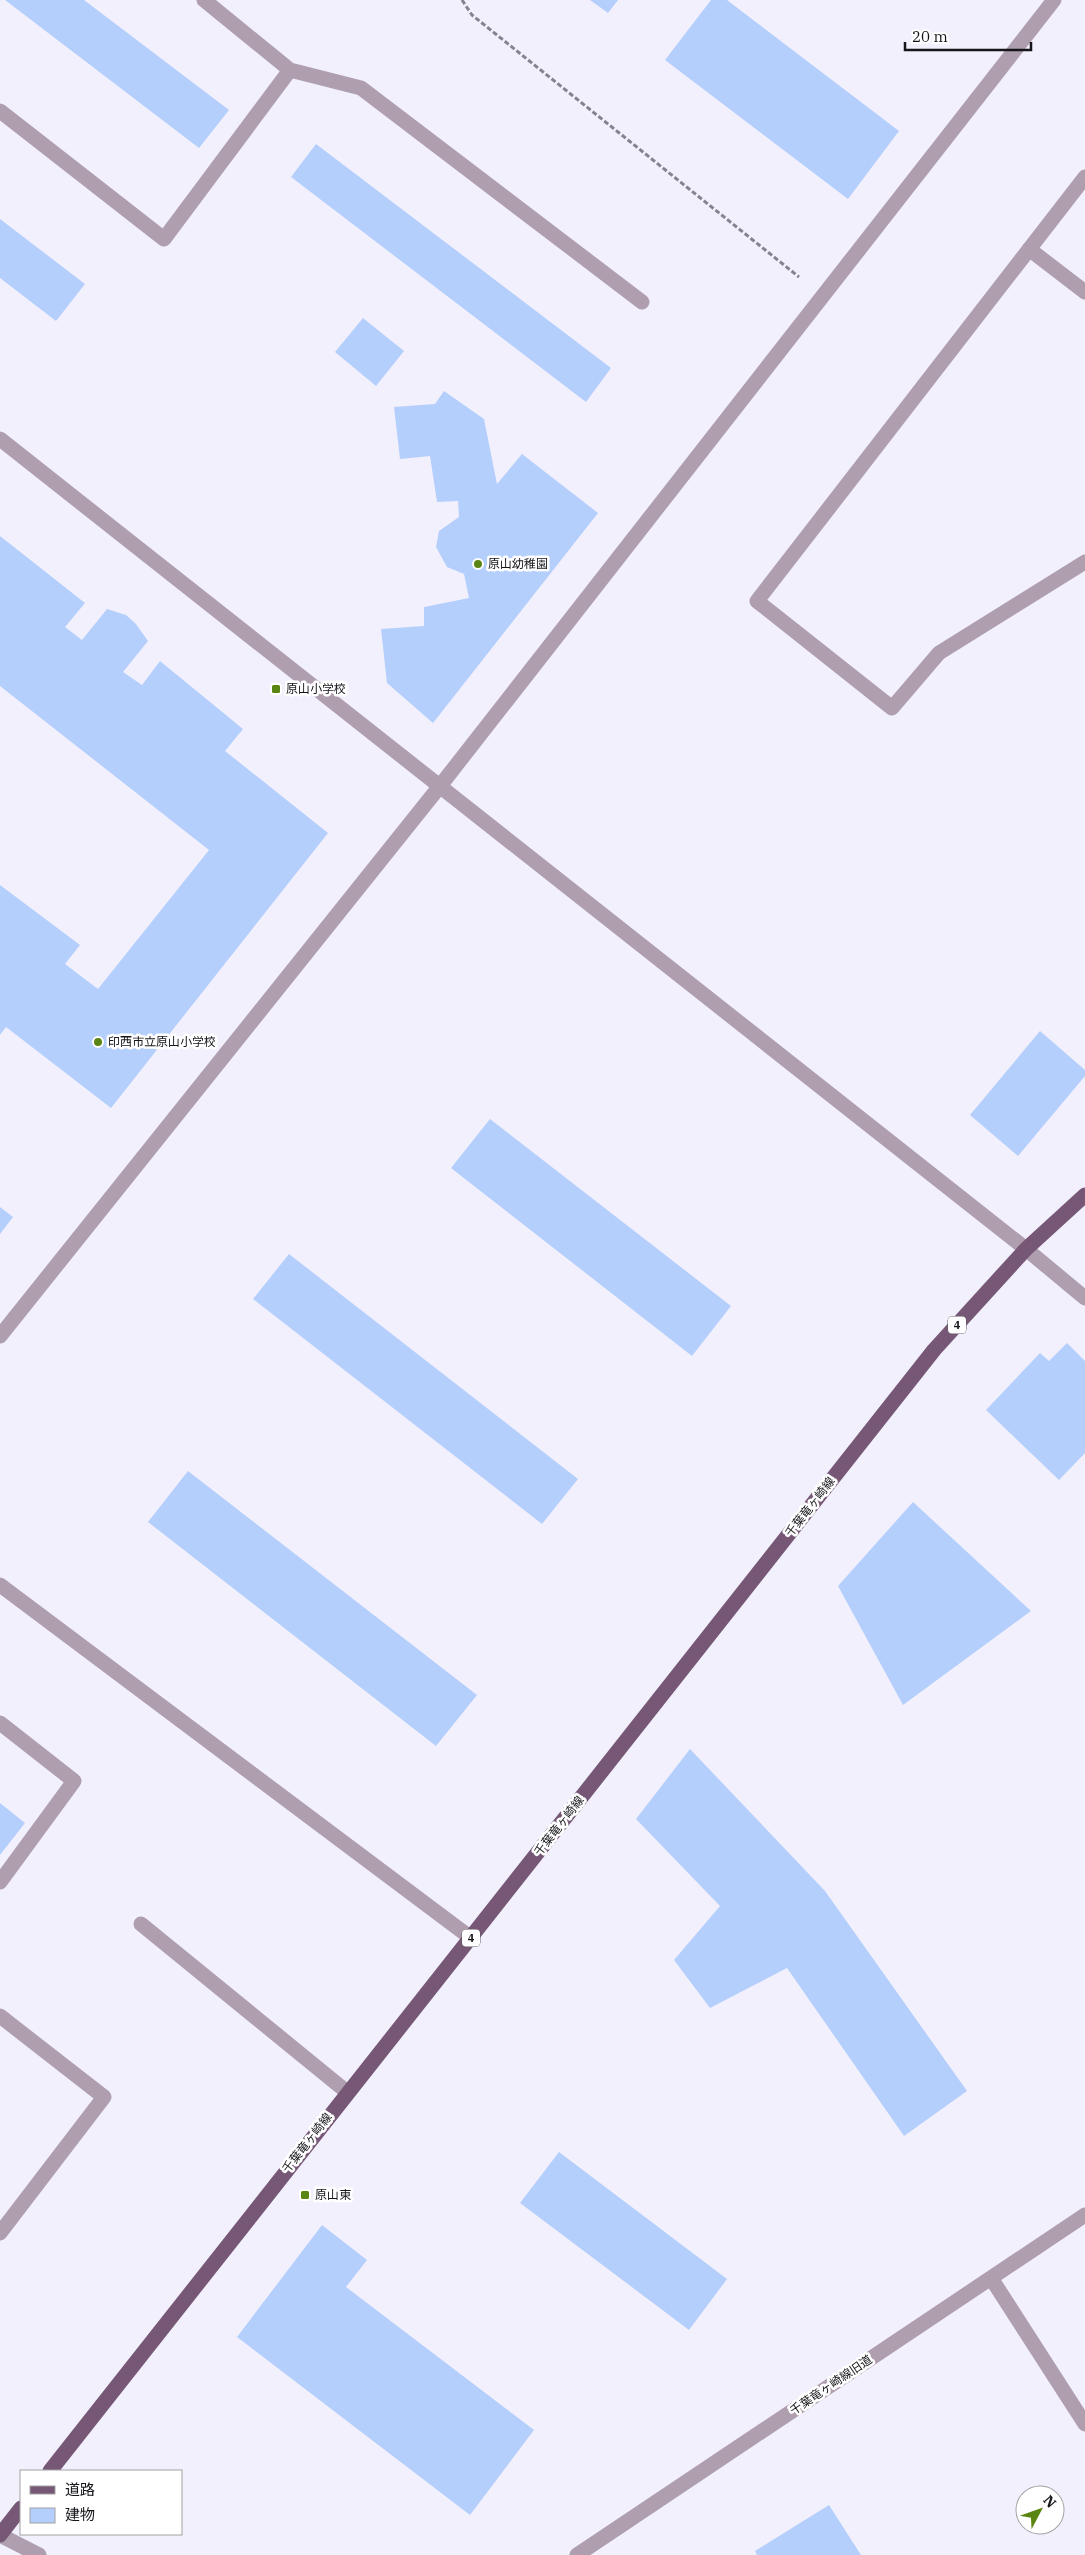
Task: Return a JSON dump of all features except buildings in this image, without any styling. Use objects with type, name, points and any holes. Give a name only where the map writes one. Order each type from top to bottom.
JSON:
[{"type":"main road","name":"千葉竜ヶ崎線","points":[[51,2470],[934,1350],[1026,1249],[1085,1195]]},
{"type":"main road","points":[[0,2535],[20,2509]]},
{"type":"street","points":[[204,0],[290,70],[361,88],[642,302]]},
{"type":"street","points":[[0,1336],[440,786],[1054,0]]},
{"type":"street","points":[[0,111],[164,240],[290,70]]},
{"type":"street","points":[[1085,177],[757,601],[892,708],[939,653],[1085,562]]},
{"type":"street","points":[[1030,249],[1085,292]]},
{"type":"street","points":[[0,439],[1026,1249],[1085,1298]]},
{"type":"street","points":[[0,1585],[471,1938]]},
{"type":"street","points":[[0,1722],[74,1781],[0,1882]]},
{"type":"street","points":[[141,1924],[347,2092]]},
{"type":"street","points":[[0,2016],[104,2097],[0,2233]]},
{"type":"street","name":"千葉竜ヶ崎線旧道","points":[[576,2555],[1085,2215]]},
{"type":"street","points":[[991,2278],[1085,2424]]},
{"type":"street","points":[[0,2535],[39,2555]]},
{"type":"path","points":[[462,0],[472,15],[823,296]]},
{"type":"place","name":"原山幼稚園","points":[[478,564]]},
{"type":"place","name":"原山小学校","points":[[276,689]]},
{"type":"place","name":"印西市立原山小学校","points":[[98,1042]]},
{"type":"place","name":"原山東","points":[[305,2195]]}]
